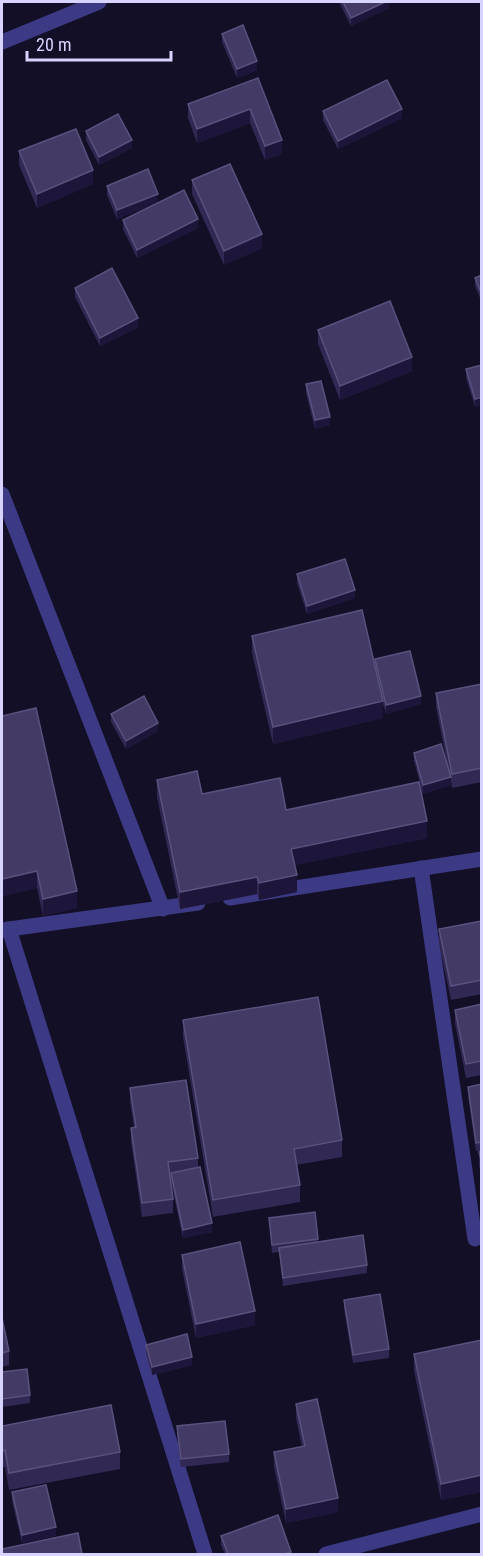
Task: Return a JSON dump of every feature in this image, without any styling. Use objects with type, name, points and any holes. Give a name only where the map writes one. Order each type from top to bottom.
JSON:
[{"type":"street","points":[[2,42],[99,2]]},
{"type":"street","points":[[2,494],[162,909]]},
{"type":"street","points":[[205,1554],[5,930],[162,909],[482,860]]},
{"type":"street","points":[[421,868],[475,1239]]},
{"type":"street","points":[[326,1554],[482,1514]]},
{"type":"building","points":[[343,2],[385,2],[351,18]]},
{"type":"building","points":[[243,25],[257,61],[237,69],[222,34]]},
{"type":"building","points":[[258,78],[282,140],[265,146],[250,109],[197,129],[188,104]]},
{"type":"building","points":[[387,80],[402,109],[338,141],[323,111]]},
{"type":"building","points":[[118,114],[132,140],[99,157],[86,131]]},
{"type":"building","points":[[76,129],[93,170],[37,194],[19,151]]},
{"type":"building","points":[[230,164],[262,234],[224,251],[192,180]]},
{"type":"building","points":[[148,169],[158,194],[117,210],[107,186]]},
{"type":"building","points":[[184,190],[198,219],[137,250],[123,220]]},
{"type":"building","points":[[112,268],[138,318],[100,338],[75,288]]},
{"type":"building","points":[[482,275],[482,295],[475,278]]},
{"type":"building","points":[[390,301],[412,357],[340,386],[318,330]]},
{"type":"building","points":[[482,365],[482,397],[475,399],[466,369]]},
{"type":"building","points":[[321,381],[330,417],[315,420],[306,384]]},
{"type":"building","points":[[345,559],[355,590],[307,606],[297,574]]},
{"type":"building","points":[[362,610],[383,701],[273,727],[252,636]]},
{"type":"building","points":[[410,651],[421,696],[386,705],[375,659]]},
{"type":"building","points":[[482,684],[482,768],[452,774],[436,693]]},
{"type":"building","points":[[144,696],[158,723],[126,741],[111,714]]},
{"type":"building","points":[[36,708],[77,891],[43,899],[37,871],[2,879],[2,716]]},
{"type":"building","points":[[441,744],[451,777],[423,785],[414,753]]},
{"type":"building","points":[[197,771],[202,794],[280,778],[286,810],[419,782],[427,821],[291,849],[297,875],[259,883],[257,877],[180,892],[157,780]]},
{"type":"building","points":[[482,921],[482,980],[451,986],[439,929]]},
{"type":"building","points":[[318,997],[342,1140],[294,1149],[300,1185],[213,1200],[183,1020]]},
{"type":"building","points":[[482,1004],[482,1061],[466,1064],[455,1010]]},
{"type":"building","points":[[186,1080],[198,1158],[168,1162],[173,1199],[142,1203],[131,1128],[136,1127],[130,1088]]},
{"type":"building","points":[[482,1084],[482,1142],[476,1143],[468,1087]]},
{"type":"building","points":[[200,1167],[212,1223],[183,1230],[171,1173]]},
{"type":"building","points":[[315,1212],[318,1239],[272,1245],[269,1218]]},
{"type":"building","points":[[363,1235],[367,1265],[283,1278],[279,1248]]},
{"type":"building","points":[[240,1242],[255,1311],[196,1324],[182,1255]]},
{"type":"building","points":[[380,1294],[389,1349],[353,1355],[344,1300]]},
{"type":"building","points":[[2,1318],[9,1351],[2,1353]]},
{"type":"building","points":[[187,1334],[192,1357],[152,1367],[146,1345]]},
{"type":"building","points":[[482,1340],[482,1475],[441,1484],[414,1354]]},
{"type":"building","points":[[27,1369],[30,1395],[2,1399],[2,1372]]},
{"type":"building","points":[[317,1399],[338,1498],[286,1509],[274,1452],[305,1446],[296,1404]]},
{"type":"building","points":[[111,1405],[120,1452],[9,1473],[5,1450],[2,1451],[2,1426]]},
{"type":"building","points":[[225,1421],[229,1454],[181,1459],[177,1426]]},
{"type":"building","points":[[46,1485],[56,1527],[22,1535],[12,1492]]},
{"type":"building","points":[[278,1515],[291,1552],[228,1554],[221,1536]]},
{"type":"building","points":[[78,1533],[82,1554],[2,1554],[2,1549]]}]
